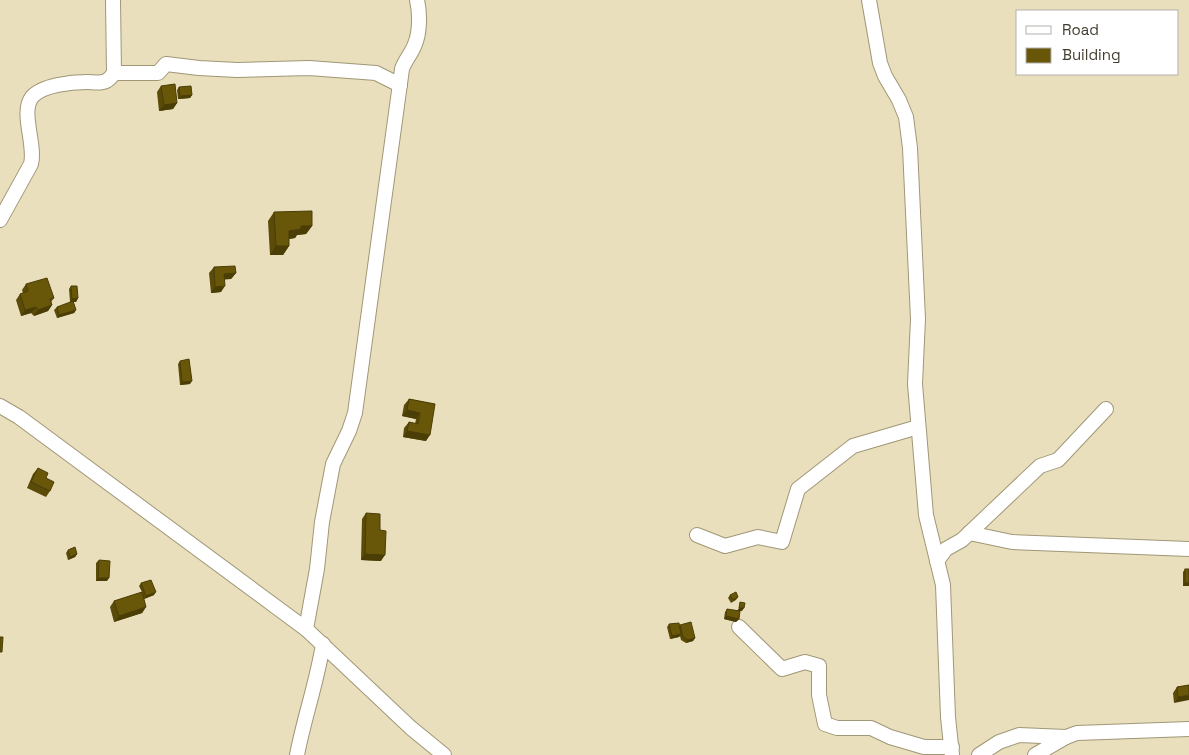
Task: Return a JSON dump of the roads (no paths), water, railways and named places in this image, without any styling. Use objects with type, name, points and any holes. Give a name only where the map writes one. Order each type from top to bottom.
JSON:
[{"type":"street","points":[[0,220],[31,164],[33,154],[28,107],[31,98],[39,91],[69,83],[102,82],[108,80],[114,73],[113,0]]},
{"type":"street","points":[[306,629],[333,464],[349,431],[355,413],[403,65],[415,45],[419,14],[417,0]]},
{"type":"street","points":[[740,627],[782,669],[805,662],[819,666],[819,695],[825,724],[837,728],[871,728],[890,737],[952,751],[948,717],[944,593],[926,514],[915,384],[918,319],[910,148],[906,117],[880,63],[869,0]]},
{"type":"street","points":[[114,73],[158,73],[166,64],[237,70],[309,68],[376,73],[400,85]]},
{"type":"street","points":[[0,406],[20,417],[306,629],[411,728],[444,755]]},
{"type":"street","points":[[937,561],[946,549],[970,533],[1040,466],[1058,460],[1106,409]]},
{"type":"street","points":[[0,414],[20,417]]},
{"type":"street","points":[[698,535],[725,546],[758,537],[782,542],[798,489],[853,446],[918,427]]},
{"type":"street","points":[[970,533],[1012,542],[1189,549]]},
{"type":"street","points":[[297,755],[317,677],[323,644]]},
{"type":"street","points":[[979,755],[999,742],[1019,735],[1066,737],[1088,732],[1189,729]]},
{"type":"street","points":[[1035,755],[1066,737]]}]
